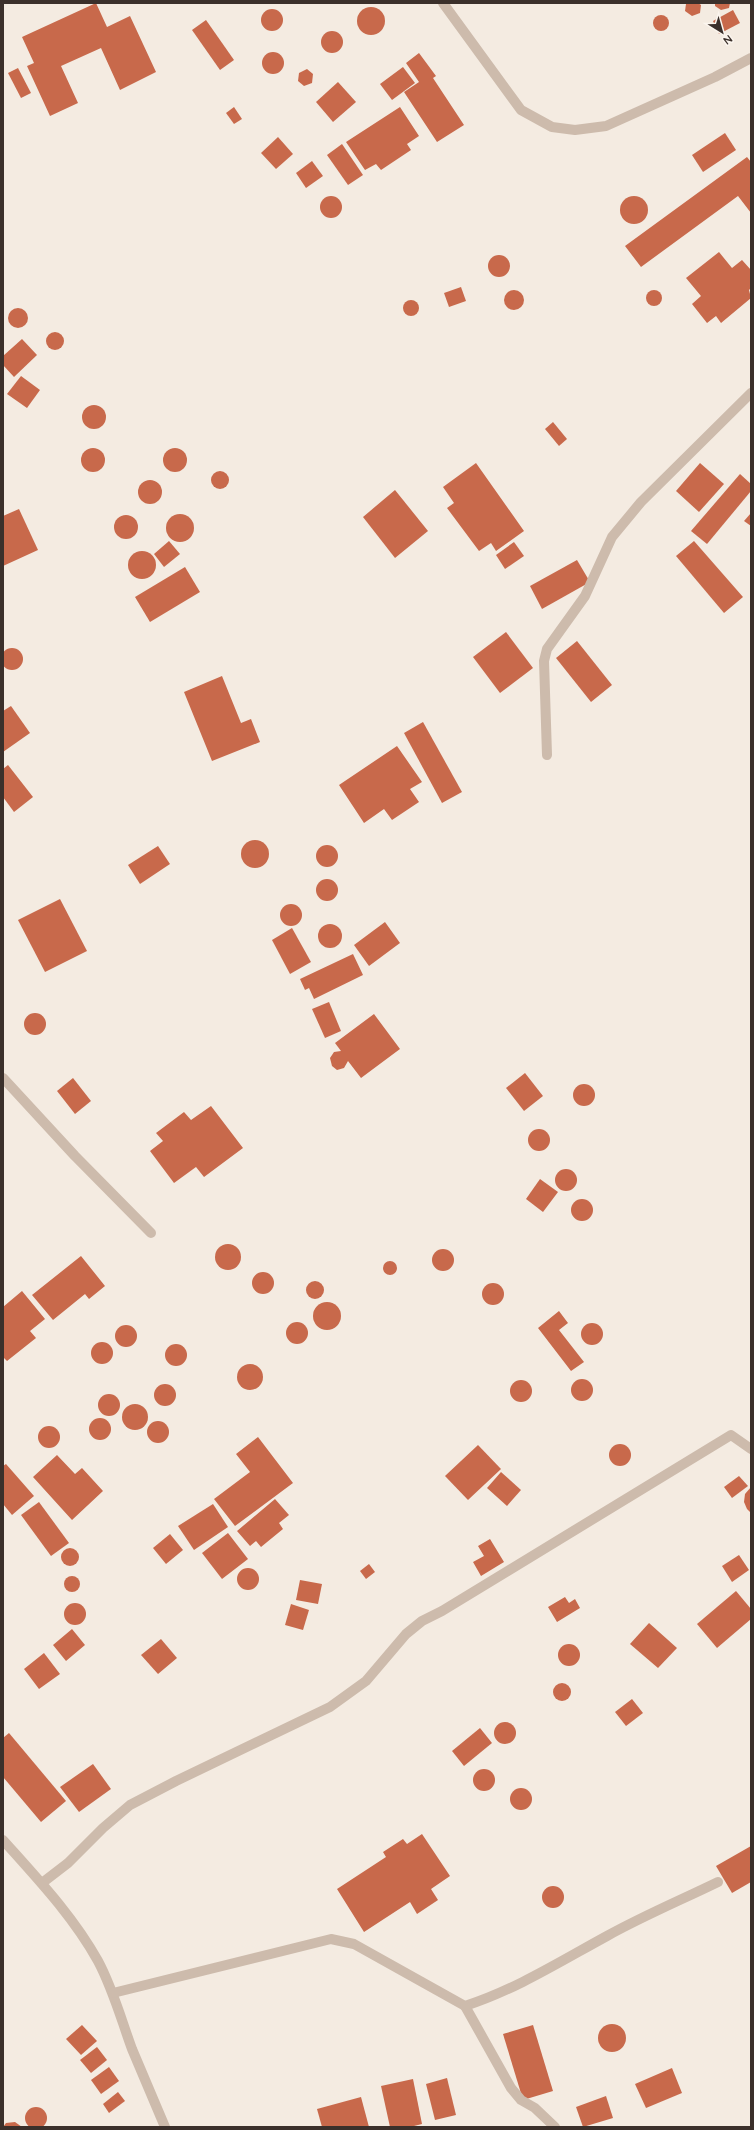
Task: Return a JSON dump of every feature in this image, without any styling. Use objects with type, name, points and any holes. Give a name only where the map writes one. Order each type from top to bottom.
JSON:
[{"type":"street","points":[[443,3],[521,110],[552,127],[574,130],[606,126],[715,77],[751,58]]},
{"type":"street","points":[[547,755],[544,661],[547,649],[580,606],[612,537],[641,502],[751,393]]},
{"type":"street","points":[[3,1078],[75,1156],[151,1233]]},
{"type":"street","points":[[42,1883],[68,1863],[103,1828],[130,1805],[330,1707],[366,1681],[406,1634],[422,1621],[442,1611],[731,1435],[751,1449]]},
{"type":"street","points":[[3,1840],[42,1883],[76,1926],[98,1961],[165,2127]]},
{"type":"street","points":[[465,2006],[482,2001],[516,1985],[608,1935],[718,1882]]},
{"type":"street","points":[[112,1993],[330,1939],[354,1944],[465,2006],[511,2088],[521,2100],[535,2108],[555,2127]]},
{"type":"building","points":[[96,3],[107,27],[130,16],[156,72],[120,90],[101,48],[61,66],[78,103],[50,116],[27,66],[34,63],[22,37]]},
{"type":"building","points":[[698,3],[701,5],[700,13],[692,16],[685,11],[686,4]]},
{"type":"building","points":[[715,3],[730,3],[729,8],[721,10],[715,6]]},
{"type":"building","points":[[371,7],[381,11],[385,21],[381,31],[371,35],[361,31],[357,21],[361,11]]},
{"type":"building","points":[[272,9],[280,12],[283,20],[280,28],[272,31],[264,28],[261,20],[264,12]]},
{"type":"building","points":[[733,10],[740,23],[719,34],[713,21]]},
{"type":"building","points":[[658,15],[664,15],[669,20],[667,29],[664,31],[658,31],[653,26],[653,20]]},
{"type":"building","points":[[206,20],[234,60],[220,70],[192,30]]},
{"type":"building","points":[[332,31],[340,34],[343,42],[340,50],[332,53],[324,50],[321,42],[324,34]]},
{"type":"building","points":[[273,52],[281,55],[284,63],[281,71],[273,74],[265,71],[262,63],[265,55]]},
{"type":"building","points":[[419,53],[436,76],[433,78],[464,125],[437,142],[404,92],[419,82],[406,63]]},
{"type":"building","points":[[403,67],[415,83],[392,100],[380,84]]},
{"type":"building","points":[[18,68],[31,93],[21,98],[8,73]]},
{"type":"building","points":[[307,69],[313,74],[312,83],[304,86],[298,81],[299,73]]},
{"type":"building","points":[[338,82],[356,102],[333,122],[316,102]]},
{"type":"building","points":[[234,107],[242,119],[234,124],[226,113]]},
{"type":"building","points":[[400,107],[419,136],[407,144],[411,150],[381,170],[376,164],[365,170],[346,142]]},
{"type":"building","points":[[725,133],[736,150],[703,172],[692,155]]},
{"type":"building","points":[[278,137],[293,154],[276,169],[261,153]]},
{"type":"building","points":[[342,144],[363,175],[348,185],[327,155]]},
{"type":"building","points":[[747,157],[751,162],[751,213],[738,196],[641,267],[625,246]]},
{"type":"building","points":[[312,161],[323,176],[306,188],[296,173]]},
{"type":"building","points":[[331,196],[335,197],[341,203],[341,211],[335,217],[331,218],[327,217],[321,211],[320,207],[321,203],[327,197]]},
{"type":"building","points":[[634,196],[644,200],[648,210],[644,220],[634,224],[624,220],[620,210],[624,200]]},
{"type":"building","points":[[719,252],[732,268],[742,260],[751,270],[751,288],[749,290],[751,298],[721,323],[716,316],[707,323],[692,304],[701,296],[686,278]]},
{"type":"building","points":[[499,255],[503,256],[509,262],[509,270],[503,276],[499,277],[495,276],[489,270],[488,266],[489,262],[495,256]]},
{"type":"building","points":[[461,287],[466,301],[449,307],[444,293]]},
{"type":"building","points":[[510,290],[518,290],[524,296],[524,304],[518,310],[510,310],[504,304],[504,296]]},
{"type":"building","points":[[651,290],[657,290],[662,295],[660,304],[657,306],[651,306],[646,301],[646,295]]},
{"type":"building","points":[[408,300],[414,300],[419,305],[417,314],[414,316],[408,316],[403,311],[403,305]]},
{"type":"building","points":[[18,308],[25,311],[28,318],[25,325],[18,328],[11,325],[8,318],[11,311]]},
{"type":"building","points":[[55,332],[61,335],[64,341],[61,347],[55,350],[49,347],[46,341],[49,335]]},
{"type":"building","points":[[22,339],[37,355],[14,377],[3,365],[3,356]]},
{"type":"building","points":[[21,376],[40,390],[27,408],[7,394]]},
{"type":"building","points":[[94,405],[103,408],[106,417],[103,426],[94,429],[85,426],[82,417],[85,408]]},
{"type":"building","points":[[553,422],[567,439],[559,446],[545,429]]},
{"type":"building","points":[[88,448],[98,448],[105,455],[105,465],[98,472],[88,472],[81,465],[81,455]]},
{"type":"building","points":[[170,448],[180,448],[187,455],[187,465],[180,472],[170,472],[163,465],[163,455]]},
{"type":"building","points":[[476,463],[524,531],[496,551],[491,543],[479,551],[447,508],[454,503],[443,487]]},
{"type":"building","points":[[700,463],[724,484],[699,512],[676,491]]},
{"type":"building","points":[[216,471],[224,471],[229,476],[227,487],[224,489],[216,489],[211,484],[211,476]]},
{"type":"building","points":[[740,474],[751,484],[751,491],[707,544],[691,531]]},
{"type":"building","points":[[150,480],[159,483],[162,492],[159,501],[150,504],[141,501],[138,492],[141,483]]},
{"type":"building","points":[[395,490],[428,531],[395,558],[363,517]]},
{"type":"building","points":[[19,509],[38,550],[3,566],[3,516]]},
{"type":"building","points":[[751,513],[751,526],[744,521]]},
{"type":"building","points":[[180,514],[190,518],[194,528],[190,538],[180,542],[170,538],[166,528],[170,518]]},
{"type":"building","points":[[126,515],[135,518],[138,527],[135,536],[126,539],[117,536],[114,527],[117,518]]},
{"type":"building","points":[[169,541],[180,554],[164,567],[154,554]]},
{"type":"building","points":[[694,541],[743,597],[724,613],[676,556]]},
{"type":"building","points":[[514,542],[524,556],[505,569],[496,555]]},
{"type":"building","points":[[142,551],[152,555],[156,565],[152,575],[142,579],[132,575],[128,565],[132,555]]},
{"type":"building","points":[[577,560],[590,582],[542,609],[530,586]]},
{"type":"building","points":[[185,567],[200,592],[150,622],[135,597]]},
{"type":"building","points":[[506,632],[533,668],[500,693],[473,657]]},
{"type":"building","points":[[577,641],[612,685],[591,702],[556,658]]},
{"type":"building","points":[[12,648],[20,651],[23,659],[20,667],[12,670],[4,667],[1,659],[4,651]]},
{"type":"building","points":[[222,676],[241,723],[251,719],[260,742],[212,761],[184,692]]},
{"type":"building","points":[[11,706],[30,733],[3,752],[3,711]]},
{"type":"building","points":[[423,722],[462,792],[442,803],[404,733]]},
{"type":"building","points":[[397,746],[422,782],[410,789],[419,802],[392,820],[384,809],[364,823],[339,785]]},
{"type":"building","points":[[8,765],[33,797],[14,812],[3,797],[3,769]]},
{"type":"building","points":[[255,840],[261,841],[265,844],[268,848],[268,860],[265,864],[261,867],[255,868],[249,867],[245,864],[242,860],[241,854],[242,848],[245,844],[249,841]]},
{"type":"building","points":[[327,845],[335,848],[338,856],[335,864],[327,867],[319,864],[316,856],[319,848]]},
{"type":"building","points":[[158,846],[170,864],[140,884],[128,865]]},
{"type":"building","points":[[327,879],[335,882],[338,890],[335,898],[327,901],[319,898],[316,890],[319,882]]},
{"type":"building","points":[[60,899],[87,951],[45,972],[18,920]]},
{"type":"building","points":[[291,904],[299,907],[302,915],[299,923],[291,926],[283,923],[280,915],[283,907]]},
{"type":"building","points":[[385,922],[400,943],[369,966],[354,945]]},
{"type":"building","points":[[330,924],[339,927],[342,936],[339,945],[330,948],[321,945],[318,936],[321,927]]},
{"type":"building","points":[[292,928],[311,962],[290,974],[272,940]]},
{"type":"building","points":[[353,954],[363,975],[314,999],[309,988],[305,990],[300,979]]},
{"type":"building","points":[[329,1002],[341,1031],[325,1038],[312,1009]]},
{"type":"building","points":[[35,1013],[43,1016],[46,1024],[43,1032],[35,1035],[27,1032],[24,1024],[27,1016]]},
{"type":"building","points":[[374,1014],[400,1049],[361,1078],[348,1061],[344,1068],[337,1070],[332,1066],[330,1058],[334,1052],[341,1051],[335,1043]]},
{"type":"building","points":[[525,1073],[543,1096],[524,1111],[506,1088]]},
{"type":"building","points":[[73,1078],[91,1101],[75,1114],[57,1091]]},
{"type":"building","points":[[584,1084],[592,1087],[595,1095],[592,1103],[584,1106],[576,1103],[573,1095],[576,1087]]},
{"type":"building","points":[[211,1106],[243,1148],[204,1177],[196,1167],[174,1183],[150,1151],[163,1141],[156,1133],[184,1112],[191,1120]]},
{"type":"building","points":[[539,1129],[547,1132],[550,1140],[547,1148],[539,1151],[531,1148],[528,1140],[531,1132]]},
{"type":"building","points":[[566,1169],[574,1172],[577,1180],[574,1188],[566,1191],[558,1188],[555,1180],[558,1172]]},
{"type":"building","points":[[540,1179],[558,1192],[543,1212],[526,1199]]},
{"type":"building","points":[[582,1199],[590,1202],[593,1210],[590,1218],[582,1221],[574,1218],[571,1210],[574,1202]]},
{"type":"building","points":[[228,1244],[237,1248],[241,1257],[237,1266],[228,1270],[219,1266],[215,1257],[219,1248]]},
{"type":"building","points":[[443,1249],[451,1252],[454,1260],[451,1268],[443,1271],[435,1268],[432,1260],[435,1252]]},
{"type":"building","points":[[81,1256],[105,1286],[89,1299],[85,1294],[53,1320],[32,1295]]},
{"type":"building","points":[[387,1261],[393,1261],[397,1265],[397,1271],[393,1275],[387,1275],[383,1271],[383,1265]]},
{"type":"building","points":[[263,1272],[271,1275],[274,1283],[271,1291],[263,1294],[255,1291],[252,1283],[255,1275]]},
{"type":"building","points":[[311,1281],[319,1281],[324,1286],[322,1297],[319,1299],[311,1299],[306,1294],[306,1286]]},
{"type":"building","points":[[493,1283],[501,1286],[504,1294],[501,1302],[493,1305],[485,1302],[482,1294],[485,1286]]},
{"type":"building","points":[[22,1291],[45,1319],[30,1331],[36,1338],[7,1361],[3,1357],[3,1307]]},
{"type":"building","points":[[327,1302],[337,1306],[341,1316],[337,1326],[327,1330],[317,1326],[313,1316],[317,1306]]},
{"type":"building","points":[[559,1311],[568,1323],[559,1330],[584,1362],[571,1371],[538,1328]]},
{"type":"building","points":[[297,1322],[305,1325],[308,1333],[305,1341],[297,1344],[289,1341],[286,1333],[289,1325]]},
{"type":"building","points":[[592,1323],[600,1326],[603,1334],[600,1342],[592,1345],[584,1342],[581,1334],[584,1326]]},
{"type":"building","points":[[126,1325],[134,1328],[137,1336],[134,1344],[126,1347],[118,1344],[115,1336],[118,1328]]},
{"type":"building","points":[[102,1342],[110,1345],[113,1353],[110,1361],[102,1364],[94,1361],[91,1353],[94,1345]]},
{"type":"building","points":[[176,1344],[184,1347],[187,1355],[184,1363],[176,1366],[168,1363],[165,1355],[168,1347]]},
{"type":"building","points":[[250,1364],[259,1368],[263,1377],[259,1386],[250,1390],[241,1386],[237,1377],[241,1368]]},
{"type":"building","points":[[582,1379],[590,1382],[593,1390],[590,1398],[582,1401],[574,1398],[571,1390],[574,1382]]},
{"type":"building","points":[[521,1380],[529,1383],[532,1391],[529,1399],[521,1402],[513,1399],[510,1391],[513,1383]]},
{"type":"building","points":[[165,1384],[173,1387],[176,1395],[173,1403],[165,1406],[157,1403],[154,1395],[157,1387]]},
{"type":"building","points":[[109,1394],[117,1397],[120,1405],[117,1413],[109,1416],[101,1413],[98,1405],[101,1397]]},
{"type":"building","points":[[135,1404],[144,1408],[148,1417],[144,1426],[135,1430],[126,1426],[122,1417],[126,1408]]},
{"type":"building","points":[[100,1418],[108,1421],[111,1429],[108,1437],[100,1440],[92,1437],[89,1429],[92,1421]]},
{"type":"building","points":[[158,1421],[166,1424],[169,1432],[166,1440],[158,1443],[150,1440],[147,1432],[150,1424]]},
{"type":"building","points":[[49,1426],[57,1429],[60,1437],[57,1445],[49,1448],[41,1445],[38,1437],[41,1429]]},
{"type":"building","points":[[258,1437],[293,1483],[235,1526],[214,1499],[250,1472],[236,1454]]},
{"type":"building","points":[[620,1444],[628,1447],[631,1455],[628,1463],[620,1466],[612,1463],[609,1455],[612,1447]]},
{"type":"building","points":[[478,1445],[501,1469],[468,1500],[445,1476]]},
{"type":"building","points":[[57,1455],[75,1474],[82,1468],[103,1491],[72,1520],[33,1477]]},
{"type":"building","points":[[6,1464],[34,1496],[12,1515],[3,1504],[3,1466]]},
{"type":"building","points":[[501,1472],[521,1490],[507,1506],[487,1488]]},
{"type":"building","points":[[739,1476],[748,1486],[732,1498],[724,1487]]},
{"type":"building","points":[[751,1487],[751,1513],[747,1509],[744,1502],[745,1494]]},
{"type":"building","points":[[275,1499],[289,1515],[279,1523],[283,1529],[261,1547],[256,1541],[250,1546],[237,1531]]},
{"type":"building","points":[[39,1502],[69,1543],[51,1556],[21,1515]]},
{"type":"building","points":[[213,1504],[228,1527],[194,1550],[178,1526]]},
{"type":"building","points":[[228,1533],[248,1559],[222,1579],[202,1553]]},
{"type":"building","points":[[170,1534],[183,1550],[166,1564],[153,1548]]},
{"type":"building","points":[[490,1539],[504,1562],[481,1576],[473,1562],[484,1556],[478,1546]]},
{"type":"building","points":[[70,1548],[76,1551],[79,1557],[76,1563],[70,1566],[64,1563],[61,1557],[64,1551]]},
{"type":"building","points":[[739,1555],[749,1570],[732,1582],[722,1566]]},
{"type":"building","points":[[369,1564],[375,1572],[366,1579],[360,1571]]},
{"type":"building","points":[[248,1568],[256,1571],[259,1579],[256,1587],[248,1590],[240,1587],[237,1579],[240,1571]]},
{"type":"building","points":[[69,1576],[75,1576],[80,1581],[78,1590],[75,1592],[69,1592],[64,1587],[64,1581]]},
{"type":"building","points":[[300,1580],[322,1584],[318,1604],[296,1600]]},
{"type":"building","points":[[736,1591],[751,1609],[751,1619],[717,1648],[697,1624]]},
{"type":"building","points":[[565,1597],[569,1603],[575,1599],[580,1608],[557,1622],[548,1607]]},
{"type":"building","points":[[75,1603],[83,1606],[86,1614],[83,1622],[75,1625],[67,1622],[64,1614],[67,1606]]},
{"type":"building","points":[[291,1604],[309,1610],[303,1630],[285,1625]]},
{"type":"building","points":[[649,1623],[677,1648],[658,1668],[630,1644]]},
{"type":"building","points":[[72,1629],[85,1645],[66,1661],[53,1645]]},
{"type":"building","points":[[161,1639],[177,1658],[158,1674],[141,1655]]},
{"type":"building","points":[[569,1644],[577,1647],[580,1655],[577,1663],[569,1666],[561,1663],[558,1655],[561,1647]]},
{"type":"building","points":[[44,1653],[60,1674],[39,1689],[24,1669]]},
{"type":"building","points":[[562,1683],[568,1686],[571,1692],[568,1698],[562,1701],[556,1698],[553,1692],[556,1686]]},
{"type":"building","points":[[632,1699],[643,1713],[626,1726],[615,1712]]},
{"type":"building","points":[[505,1722],[513,1725],[516,1733],[513,1741],[505,1744],[497,1741],[494,1733],[497,1725]]},
{"type":"building","points":[[480,1728],[492,1743],[464,1766],[452,1751]]},
{"type":"building","points":[[9,1733],[66,1801],[41,1822],[3,1777],[3,1738]]},
{"type":"building","points":[[93,1764],[111,1789],[79,1812],[60,1787]]},
{"type":"building","points":[[484,1769],[492,1772],[495,1780],[492,1788],[484,1791],[476,1788],[473,1780],[476,1772]]},
{"type":"building","points":[[521,1788],[529,1791],[532,1799],[529,1807],[521,1810],[513,1807],[510,1799],[513,1791]]},
{"type":"building","points":[[422,1834],[450,1876],[431,1889],[438,1900],[417,1914],[410,1902],[364,1932],[337,1889],[386,1857],[383,1852],[403,1839],[407,1844]]},
{"type":"building","points":[[751,1846],[751,1882],[732,1893],[716,1866]]},
{"type":"building","points":[[553,1886],[561,1889],[564,1897],[561,1905],[553,1908],[545,1905],[542,1897],[545,1889]]},
{"type":"building","points":[[612,2024],[622,2028],[626,2038],[622,2048],[612,2052],[602,2048],[598,2038],[602,2028]]},
{"type":"building","points":[[82,2025],[97,2041],[81,2055],[66,2039]]},
{"type":"building","points":[[533,2025],[553,2091],[523,2100],[503,2034]]},
{"type":"building","points":[[97,2047],[107,2060],[91,2073],[80,2060]]},
{"type":"building","points":[[109,2067],[119,2081],[101,2094],[91,2080]]},
{"type":"building","points":[[672,2068],[682,2093],[646,2108],[635,2084]]},
{"type":"building","points":[[447,2078],[456,2115],[435,2120],[426,2084]]},
{"type":"building","points":[[413,2079],[422,2124],[410,2127],[390,2127],[381,2086]]},
{"type":"building","points":[[118,2092],[125,2101],[109,2113],[103,2104]]},
{"type":"building","points":[[606,2096],[613,2118],[583,2127],[576,2107]]},
{"type":"building","points":[[361,2097],[369,2127],[322,2127],[317,2109]]},
{"type":"building","points":[[36,2107],[44,2110],[47,2118],[44,2126],[36,2129],[28,2126],[25,2118],[28,2110]]},
{"type":"building","points":[[15,2122],[22,2127],[3,2127],[6,2123]]}]
